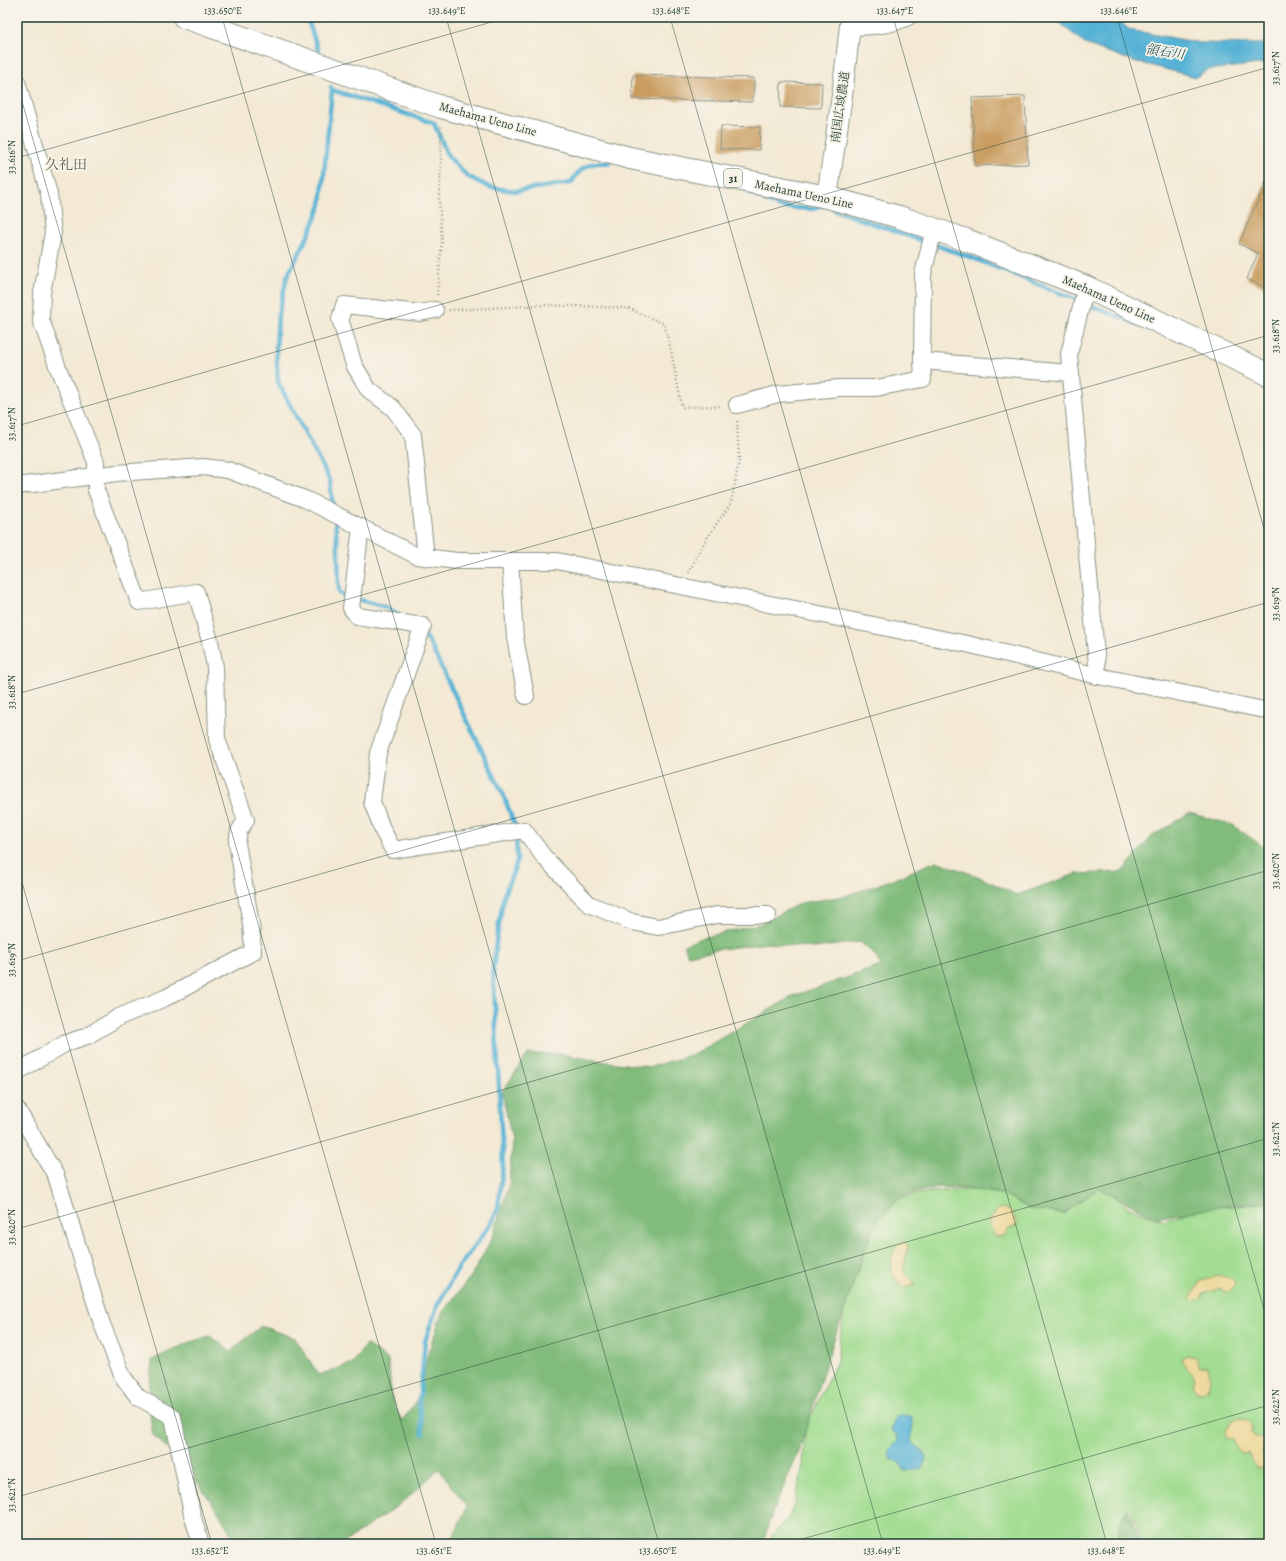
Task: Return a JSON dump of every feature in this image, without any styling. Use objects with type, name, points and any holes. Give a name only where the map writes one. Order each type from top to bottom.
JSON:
[{"type":"main road","name":"Maehama Ueno Line","points":[[184,17],[441,107],[630,158],[827,197],[899,217],[966,240],[1086,287],[1269,376]]},
{"type":"street","points":[[851,22],[869,27],[908,17]]},
{"type":"street","name":"南国広域農道","points":[[827,197],[851,22]]},
{"type":"street","points":[[17,82],[49,194],[52,233],[42,293],[41,320],[58,368],[96,462],[96,490],[139,602],[196,592],[210,641],[215,667],[217,738],[246,820],[239,831],[237,843],[251,924],[253,952],[165,998],[119,1017],[87,1036],[66,1043],[17,1072]]},
{"type":"street","points":[[737,405],[778,394],[839,388],[876,388],[923,379],[923,274],[934,229]]},
{"type":"street","points":[[1086,287],[1069,354],[1098,676]]},
{"type":"street","points":[[426,557],[413,435],[393,408],[369,390],[354,365],[340,319],[344,305],[420,313],[435,310]]},
{"type":"street","points":[[922,361],[1071,373]]},
{"type":"street","points":[[17,486],[96,476],[203,466],[228,470],[307,500],[417,556],[457,561],[557,561],[967,644],[1098,676],[1269,711]]},
{"type":"street","points":[[361,527],[351,608],[358,616],[423,626],[378,753],[372,802],[383,831],[393,850],[524,830],[544,857],[589,904],[632,922],[658,927],[717,915],[768,915]]},
{"type":"street","points":[[510,561],[515,638],[526,696]]},
{"type":"street","points":[[17,1109],[56,1176],[102,1324],[123,1377],[138,1397],[174,1417],[192,1514],[201,1544]]},
{"type":"path","points":[[441,107],[441,169],[439,198],[442,242],[435,310],[545,305],[628,308],[664,324],[670,346],[682,407],[737,405],[739,461],[730,503],[705,541],[682,586]]},
{"type":"green space","points":[[1189,813],[1233,825],[1269,851],[1269,1202],[1222,1206],[1157,1218],[1099,1188],[1063,1214],[1030,1209],[1001,1194],[969,1189],[936,1187],[902,1196],[878,1219],[865,1249],[823,1372],[799,1452],[772,1513],[763,1544],[450,1544],[467,1506],[439,1469],[403,1502],[342,1544],[237,1544],[217,1510],[187,1467],[153,1435],[148,1401],[152,1360],[188,1343],[209,1336],[231,1351],[261,1326],[295,1338],[319,1375],[353,1363],[366,1344],[388,1360],[392,1400],[402,1421],[420,1395],[427,1357],[442,1313],[472,1275],[493,1236],[509,1185],[512,1140],[502,1092],[528,1054],[561,1054],[606,1062],[651,1067],[694,1054],[793,996],[881,966],[874,954],[860,942],[814,948],[767,943],[688,955],[684,945],[702,938],[760,924],[801,903],[845,896],[894,879],[936,861],[977,876],[1017,895],[1076,874],[1122,872],[1151,837]]},
{"type":"green space","points":[[1091,1183],[1100,1183],[1128,1207],[1164,1221],[1200,1208],[1238,1206],[1269,1202],[1269,1544],[1142,1544],[1133,1513],[1127,1506],[1122,1544],[765,1544],[789,1517],[795,1502],[803,1466],[805,1428],[837,1361],[847,1287],[864,1254],[871,1231],[891,1200],[927,1192],[964,1190],[1000,1191],[1030,1209],[1067,1213]]},
{"type":"green space","points":[[1126,1509],[1131,1515],[1140,1544],[1119,1544],[1119,1526]]},
{"type":"sand","points":[[1004,1208],[1013,1213],[1018,1225],[1009,1229],[1004,1236],[995,1237],[989,1221],[998,1209]]},
{"type":"sand","points":[[900,1242],[904,1242],[908,1245],[904,1272],[915,1285],[905,1288],[895,1278],[891,1266],[893,1254]]},
{"type":"sand","points":[[1219,1276],[1233,1280],[1235,1285],[1229,1292],[1223,1291],[1220,1288],[1211,1292],[1203,1293],[1202,1298],[1193,1302],[1190,1298],[1201,1280]]},
{"type":"sand","points":[[1188,1355],[1195,1358],[1199,1367],[1207,1366],[1209,1370],[1210,1378],[1207,1390],[1202,1393],[1196,1392],[1193,1385],[1195,1379],[1193,1373],[1186,1367],[1181,1358]]},
{"type":"sand","points":[[1239,1418],[1250,1423],[1253,1430],[1251,1432],[1255,1438],[1265,1438],[1267,1447],[1262,1452],[1268,1462],[1266,1468],[1257,1468],[1252,1462],[1248,1452],[1241,1453],[1231,1439],[1226,1439],[1225,1433],[1232,1420]]},
{"type":"water","name":"領石川","points":[[1053,17],[1113,17],[1130,30],[1201,43],[1269,44],[1269,63],[1207,70],[1196,77],[1133,61],[1085,44]]},
{"type":"water","points":[[902,1415],[911,1416],[913,1424],[911,1437],[912,1442],[924,1452],[926,1458],[922,1468],[905,1471],[902,1469],[901,1464],[891,1460],[889,1454],[890,1451],[898,1441],[897,1435],[891,1430],[896,1417]]},
{"type":"building","points":[[633,75],[754,78],[753,102],[632,99]]},
{"type":"building","points":[[781,82],[822,83],[821,108],[780,107]]},
{"type":"building","points":[[1025,96],[1028,164],[975,166],[972,98]]},
{"type":"building","points":[[721,126],[760,127],[759,150],[720,149]]},
{"type":"building","points":[[1269,175],[1269,289],[1247,279],[1258,253],[1239,244]]},
{"type":"waterway","points":[[307,17],[318,50]]},
{"type":"waterway","points":[[331,87],[332,90],[321,205],[309,234],[287,277],[278,315],[276,349],[278,382],[330,481],[333,509]]},
{"type":"waterway","points":[[332,90],[434,123],[448,156],[467,176],[489,187],[515,191],[571,183],[579,172],[587,166],[597,163],[610,163]]},
{"type":"waterway","points":[[747,191],[779,207],[814,209],[819,205],[822,206]]},
{"type":"waterway","points":[[834,210],[973,258],[1147,328]]},
{"type":"waterway","points":[[335,519],[338,550],[339,593],[351,599],[386,607],[401,617]]},
{"type":"waterway","points":[[423,1434],[419,1404],[425,1341],[438,1304],[459,1267],[490,1225],[498,1209],[503,1165],[493,970],[504,895],[517,862],[516,829],[503,794],[429,642],[424,636]]},
{"type":"district","name":"久礼田","points":[[66,164]]}]
